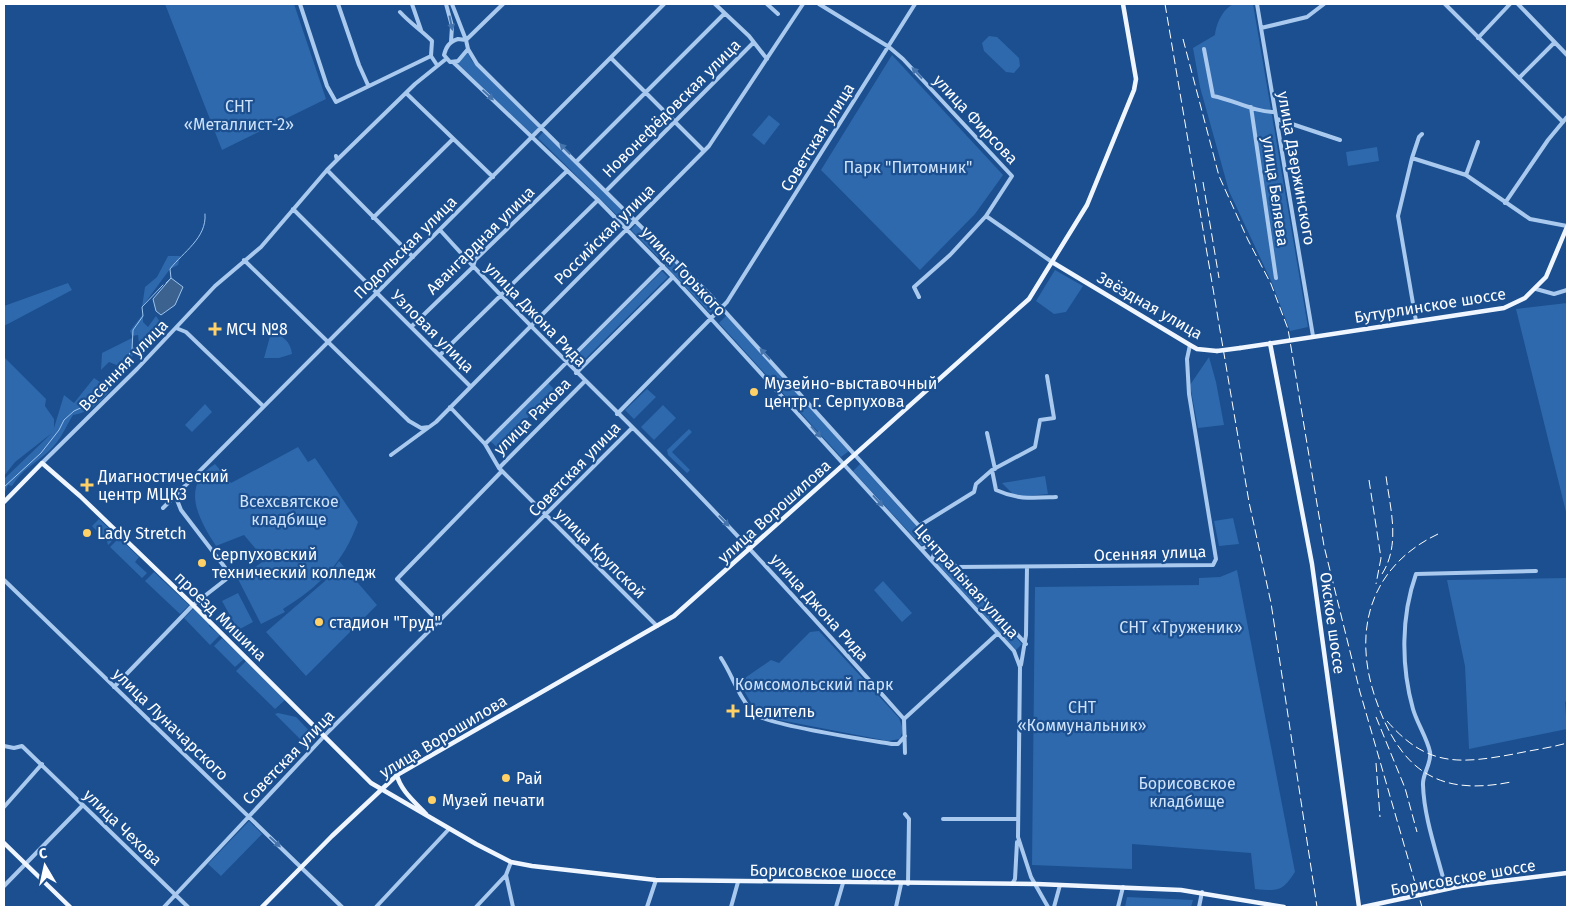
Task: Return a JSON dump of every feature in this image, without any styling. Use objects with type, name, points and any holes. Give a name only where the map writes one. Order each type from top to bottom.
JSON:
[{"type":"main road","name":"улица Ворошилова","points":[[262,907],[380,789],[397,775],[658,627],[686,607],[1030,299],[1087,205],[1134,90],[1136,79],[1123,4]]},
{"type":"main road","name":"Бутурлинское шоссе","points":[[1313,336],[1504,308],[1527,300],[1552,266],[1567,227]]},
{"type":"main road","name":"Звёздная улица","points":[[1052,262],[1197,349],[1217,351],[1270,343]]},
{"type":"main road","points":[[1270,343],[1313,336]]},
{"type":"main road","name":"Окское шоссе","points":[[1270,343],[1312,564],[1361,907]]},
{"type":"main road","name":"Весенняя улица","points":[[4,502],[42,463]]},
{"type":"main road","name":"проезд Мишина","points":[[42,463],[80,496],[194,605],[324,736],[380,789]]},
{"type":"main road","points":[[397,775],[409,797],[431,818]]},
{"type":"main road","name":"Борисовское шоссе","points":[[380,789],[403,804],[511,862],[575,872],[656,880],[1036,884],[1123,887],[1202,892],[1284,907]]},
{"type":"main road","points":[[403,804],[408,801],[409,797]]},
{"type":"main road","points":[[4,844],[70,907]]},
{"type":"main road","name":"Борисовское шоссе","points":[[1361,907],[1446,889],[1567,872]]},
{"type":"street","points":[[300,4],[327,86],[336,102],[431,56]]},
{"type":"street","points":[[338,4],[368,85]]},
{"type":"street","points":[[412,4],[421,30]]},
{"type":"street","points":[[446,4],[452,26],[451,42],[446,50],[446,59],[453,62],[462,58],[468,49],[452,4]]},
{"type":"street","points":[[466,40],[503,4]]},
{"type":"street","name":"Подольская улица","points":[[163,508],[664,4]]},
{"type":"street","points":[[715,4],[749,36],[767,59]]},
{"type":"street","points":[[767,4],[778,14]]},
{"type":"street","name":"Российская улица","points":[[391,455],[431,426],[704,151],[803,4]]},
{"type":"street","name":"улица Фирсова","points":[[819,4],[889,47],[903,59],[1010,172],[1010,179],[986,216]]},
{"type":"street","name":"Советская улица","points":[[164,907],[324,736],[440,623],[632,428],[617,414],[722,308],[916,4]]},
{"type":"street","name":"улица Дзержинского","points":[[1257,4],[1313,336]]},
{"type":"street","points":[[1261,28],[1307,17],[1324,4]]},
{"type":"street","points":[[1445,4],[1563,122]]},
{"type":"street","points":[[1478,38],[1510,4]]},
{"type":"street","points":[[1518,4],[1567,55]]},
{"type":"street","points":[[400,12],[412,26],[421,30],[432,41],[431,56],[437,65]]},
{"type":"street","points":[[577,161],[724,14]]},
{"type":"street","points":[[451,42],[458,39],[466,40]]},
{"type":"street","name":"Новонефёдовская улица","points":[[607,190],[753,43]]},
{"type":"street","points":[[1519,78],[1554,43]]},
{"type":"street","name":"улица Горького","points":[[468,49],[478,64],[607,190],[722,308],[856,456]]},
{"type":"street","points":[[1204,50],[1212,95],[1251,108],[1276,112]]},
{"type":"street","points":[[611,58],[704,151]]},
{"type":"street","name":"Весенняя улица","points":[[42,463],[215,286],[260,247],[336,158],[406,92],[446,59]]},
{"type":"street","name":"улица Горького","points":[[453,62],[598,200],[673,276],[845,465]]},
{"type":"street","points":[[406,92],[492,177]]},
{"type":"street","name":"улица Беляева","points":[[1251,108],[1276,278]]},
{"type":"street","points":[[1505,203],[1567,117]]},
{"type":"street","points":[[1277,119],[1340,140]]},
{"type":"street","points":[[1416,321],[1398,216],[1412,158],[1419,136],[1422,134]]},
{"type":"street","points":[[373,218],[453,139]]},
{"type":"street","points":[[1466,175],[1478,142]]},
{"type":"street","points":[[1412,158],[1466,175],[1530,219],[1567,227]]},
{"type":"street","points":[[327,170],[413,257]]},
{"type":"street","name":"Авангардная улица","points":[[411,326],[473,267],[475,260],[567,171]]},
{"type":"street","points":[[440,355],[598,200]]},
{"type":"street","name":"Узловая улица","points":[[293,208],[470,386]]},
{"type":"street","points":[[919,297],[914,287],[950,255],[986,216],[1052,262]]},
{"type":"street","name":"улица Джона Рида","points":[[440,230],[473,267],[532,325],[584,382],[617,414]]},
{"type":"street","points":[[244,260],[413,424],[421,428],[431,426]]},
{"type":"street","name":"улица Ракова","points":[[485,444],[663,266]]},
{"type":"street","name":"улица Ракова","points":[[576,373],[673,276]]},
{"type":"street","points":[[1536,289],[1554,294],[1567,290]]},
{"type":"street","points":[[176,328],[186,332],[263,406]]},
{"type":"street","name":"Осенняя улица","points":[[956,567],[1213,565],[1216,559],[1189,394],[1187,359],[1190,345]]},
{"type":"street","points":[[919,526],[974,492],[976,484],[993,469],[1035,447],[1040,420],[1054,418],[1047,376]]},
{"type":"street","name":"улица Ракова","points":[[440,623],[397,580],[584,382]]},
{"type":"street","name":"улица Крупской","points":[[450,407],[485,444],[500,470],[658,627]]},
{"type":"street","name":"улица Джона Рида","points":[[632,428],[751,549],[904,719]]},
{"type":"street","points":[[987,432],[996,490],[1018,498],[1056,497]]},
{"type":"street","name":"Центральная улица","points":[[856,456],[1026,644]]},
{"type":"street","name":"Центральная улица","points":[[845,465],[1014,651],[1020,667],[1018,837],[1031,877],[1048,907]]},
{"type":"street","points":[[114,686],[194,605],[229,577],[230,574],[181,510],[175,495]]},
{"type":"street","points":[[921,549],[928,546],[931,540]]},
{"type":"street","points":[[932,560],[934,554],[942,552]]},
{"type":"street","points":[[1020,667],[1026,644],[1027,567]]},
{"type":"street","points":[[1446,889],[1422,783],[1430,754],[1412,708],[1406,672],[1405,644],[1409,593],[1416,574],[1536,571]]},
{"type":"street","name":"улица Луначарского","points":[[4,580],[342,907]]},
{"type":"street","points":[[905,753],[904,719],[997,634]]},
{"type":"street","points":[[1014,651],[1021,652],[1025,650]]},
{"type":"street","points":[[721,658],[747,706],[764,720],[892,744],[898,744],[905,736]]},
{"type":"street","name":"улица Чехова","points":[[4,746],[14,748],[22,746],[188,907]]},
{"type":"street","points":[[4,807],[42,764]]},
{"type":"street","points":[[4,886],[83,805]]},
{"type":"street","points":[[906,814],[909,819],[908,884]]},
{"type":"street","points":[[943,819],[1018,819]]},
{"type":"street","points":[[376,907],[449,829]]},
{"type":"street","points":[[1012,884],[1015,879],[1018,837]]},
{"type":"street","points":[[476,907],[506,875],[511,862]]},
{"type":"street","points":[[506,875],[513,907]]},
{"type":"street","points":[[647,907],[656,880]]},
{"type":"street","points":[[731,907],[738,882]]},
{"type":"street","points":[[836,907],[843,883]]},
{"type":"street","points":[[896,907],[901,884]]},
{"type":"street","points":[[1054,907],[1060,885]]},
{"type":"street","points":[[1118,907],[1123,887]]},
{"type":"street","points":[[1199,907],[1202,892]]},
{"type":"green space","name":"СНТ «Металлист-2»","points":[[165,4],[294,4],[326,99],[222,150]]},
{"type":"green space","points":[[1234,4],[1253,4],[1308,327],[1290,331],[1272,283],[1229,191],[1200,87],[1193,48],[1215,35],[1221,17]]},
{"type":"green space","points":[[989,36],[997,37],[1019,58],[1020,66],[1014,73],[1006,72],[984,51],[982,43]]},
{"type":"green space","points":[[466,49],[472,61],[539,128],[533,135],[455,61]]},
{"type":"green space","name":"Парк \"Питомник\"","points":[[892,55],[1003,175],[975,214],[920,270],[821,170]]},
{"type":"green space","points":[[769,115],[780,124],[764,145],[752,135]]},
{"type":"green space","points":[[543,132],[633,219],[627,225],[538,138]]},
{"type":"green space","points":[[1377,147],[1379,161],[1348,166],[1346,152]]},
{"type":"green space","points":[[637,223],[664,250],[658,257],[631,230]]},
{"type":"green space","points":[[168,256],[180,256],[178,265],[170,269],[142,307],[145,287],[157,277]]},
{"type":"green space","points":[[672,258],[718,305],[710,313],[665,265]]},
{"type":"green space","points":[[1055,270],[1083,286],[1066,312],[1054,314],[1036,301]]},
{"type":"green space","points":[[662,271],[668,277],[578,366],[572,360]]},
{"type":"green space","points":[[68,283],[72,290],[4,326],[4,306]]},
{"type":"green space","points":[[1567,303],[1567,516],[1516,309]]},
{"type":"green space","points":[[143,314],[143,322],[148,327],[156,316],[160,322],[160,331],[145,346],[139,343],[138,335],[132,336],[130,331]]},
{"type":"green space","points":[[727,315],[849,451],[841,457],[719,323]]},
{"type":"green space","points":[[271,333],[285,339],[290,346],[292,354],[279,358],[264,358]]},
{"type":"green space","points":[[132,338],[132,347],[138,348],[111,389],[95,406],[85,412],[73,415],[53,447],[24,471],[12,486],[8,485],[4,494],[4,479],[52,433],[15,462],[4,476],[4,357],[46,399],[45,406],[54,419],[54,428],[64,395],[74,403],[94,378],[100,382],[107,380],[119,366],[109,362],[101,370],[102,353]]},
{"type":"green space","points":[[1209,357],[1224,425],[1198,428],[1190,385]]},
{"type":"green space","points":[[548,383],[554,389],[499,449],[490,441]]},
{"type":"green space","points":[[647,389],[656,397],[634,419],[625,410]]},
{"type":"green space","points":[[205,404],[212,412],[192,432],[185,425]]},
{"type":"green space","points":[[663,405],[676,418],[654,440],[641,427]]},
{"type":"green space","points":[[689,429],[692,432],[672,452],[690,470],[687,473],[668,455],[667,450]]},
{"type":"green space","name":"Всехсвятское кладбище","points":[[298,447],[308,462],[315,458],[358,522],[345,549],[329,572],[308,592],[283,609],[285,612],[261,624],[238,579],[265,560],[244,535],[216,546],[199,514],[195,492],[198,482],[204,473],[215,464],[231,483]]},
{"type":"green space","points":[[860,464],[928,539],[927,545],[921,545],[853,471]]},
{"type":"green space","points":[[1045,476],[1048,494],[1016,497],[1002,483]]},
{"type":"green space","points":[[1233,518],[1239,544],[1219,546],[1214,521]]},
{"type":"green space","points":[[99,519],[117,536],[108,545],[107,541],[92,526]]},
{"type":"green space","points":[[119,538],[139,557],[135,562],[147,573],[142,578],[110,547]]},
{"type":"green space","points":[[939,554],[1022,644],[1016,650],[935,561],[936,555]]},
{"type":"green space","name":"стадион \"Труд\"","points":[[339,561],[377,605],[306,676],[266,632],[325,581]]},
{"type":"green space","points":[[1237,570],[1295,872],[1283,887],[1279,889],[1255,889],[1251,853],[1132,844],[1132,869],[1032,865],[1035,587],[1199,585],[1199,578],[1220,577]]},
{"type":"green space","points":[[154,572],[189,605],[180,614],[145,581]]},
{"type":"green space","points":[[1567,578],[1567,701],[1565,702],[1567,729],[1469,749],[1465,666],[1447,580]]},
{"type":"green space","points":[[883,581],[912,613],[902,622],[874,590]]},
{"type":"green space","points":[[238,593],[253,622],[238,630],[222,601]]},
{"type":"green space","points":[[194,608],[210,624],[209,626],[220,635],[210,645],[184,618]]},
{"type":"green space","name":"Комсомольский парк","points":[[819,631],[899,718],[903,729],[900,739],[888,741],[764,717],[751,703],[739,682],[771,660],[779,663],[810,632]]},
{"type":"green space","points":[[222,638],[244,659],[235,667],[214,646]]},
{"type":"green space","points":[[246,661],[285,700],[275,709],[236,671]]},
{"type":"green space","points":[[275,714],[296,717],[316,738],[305,749],[298,743],[301,740]]},
{"type":"green space","points":[[249,821],[262,834],[221,876],[208,864]]},
{"type":"green space","points":[[1127,897],[1193,900],[1191,907],[1125,907]]},
{"type":"shaded area","points":[[171,278],[183,287],[175,305],[161,315],[156,311],[153,299]]},
{"type":"waterway","points":[[166,283],[171,278],[170,269],[193,244],[202,230],[205,223],[205,214]]},
{"type":"waterway","points":[[4,487],[41,453],[59,430],[64,420],[74,411],[89,404],[99,390],[119,370],[132,350],[133,330],[143,316],[142,307],[163,285]]},
{"type":"railway","points":[[1165,4],[1249,502],[1271,603],[1317,907]]},
{"type":"railway","points":[[1183,39],[1219,176],[1248,240],[1271,284],[1288,329],[1324,546],[1360,692],[1422,907]]},
{"type":"railway","points":[[1203,182],[1219,278]]},
{"type":"railway","points":[[1382,574],[1388,562],[1393,538],[1392,513],[1386,476]]},
{"type":"railway","points":[[1369,480],[1381,558],[1376,584]]},
{"type":"railway","points":[[1438,534],[1415,548],[1396,564],[1382,583],[1372,604],[1367,626],[1366,650],[1369,675],[1376,700],[1397,744],[1410,760],[1425,773],[1442,781],[1462,785],[1485,786],[1511,782]]},
{"type":"railway","points":[[1376,717],[1405,788],[1417,832]]},
{"type":"railway","points":[[1387,721],[1416,747],[1445,759],[1477,760],[1567,743]]},
{"type":"railway","points":[[1376,763],[1380,817]]},
{"type":"place","name":"МСЧ №8","points":[[215,329]]},
{"type":"place","name":"Музейно-выставочный центр г. Серпухова","points":[[754,392]]},
{"type":"place","name":"Диагностический центр МЦК3","points":[[87,485]]},
{"type":"place","name":"Lady Stretch","points":[[87,533]]},
{"type":"place","name":"Серпуховский технический колледж","points":[[202,563]]},
{"type":"place","name":"стадион \"Труд\"","points":[[319,622]]},
{"type":"place","name":"Целитель","points":[[733,711]]},
{"type":"place","name":"Рай","points":[[506,778]]},
{"type":"place","name":"Музей печати","points":[[432,800]]},
{"type":"park label","name":"СНТ «Труженик»","points":[[1181,627]]},
{"type":"park label","name":"СНТ «Коммунальник»","points":[[1082,716]]},
{"type":"park label","name":"Борисовское кладбище","points":[[1187,792]]}]
